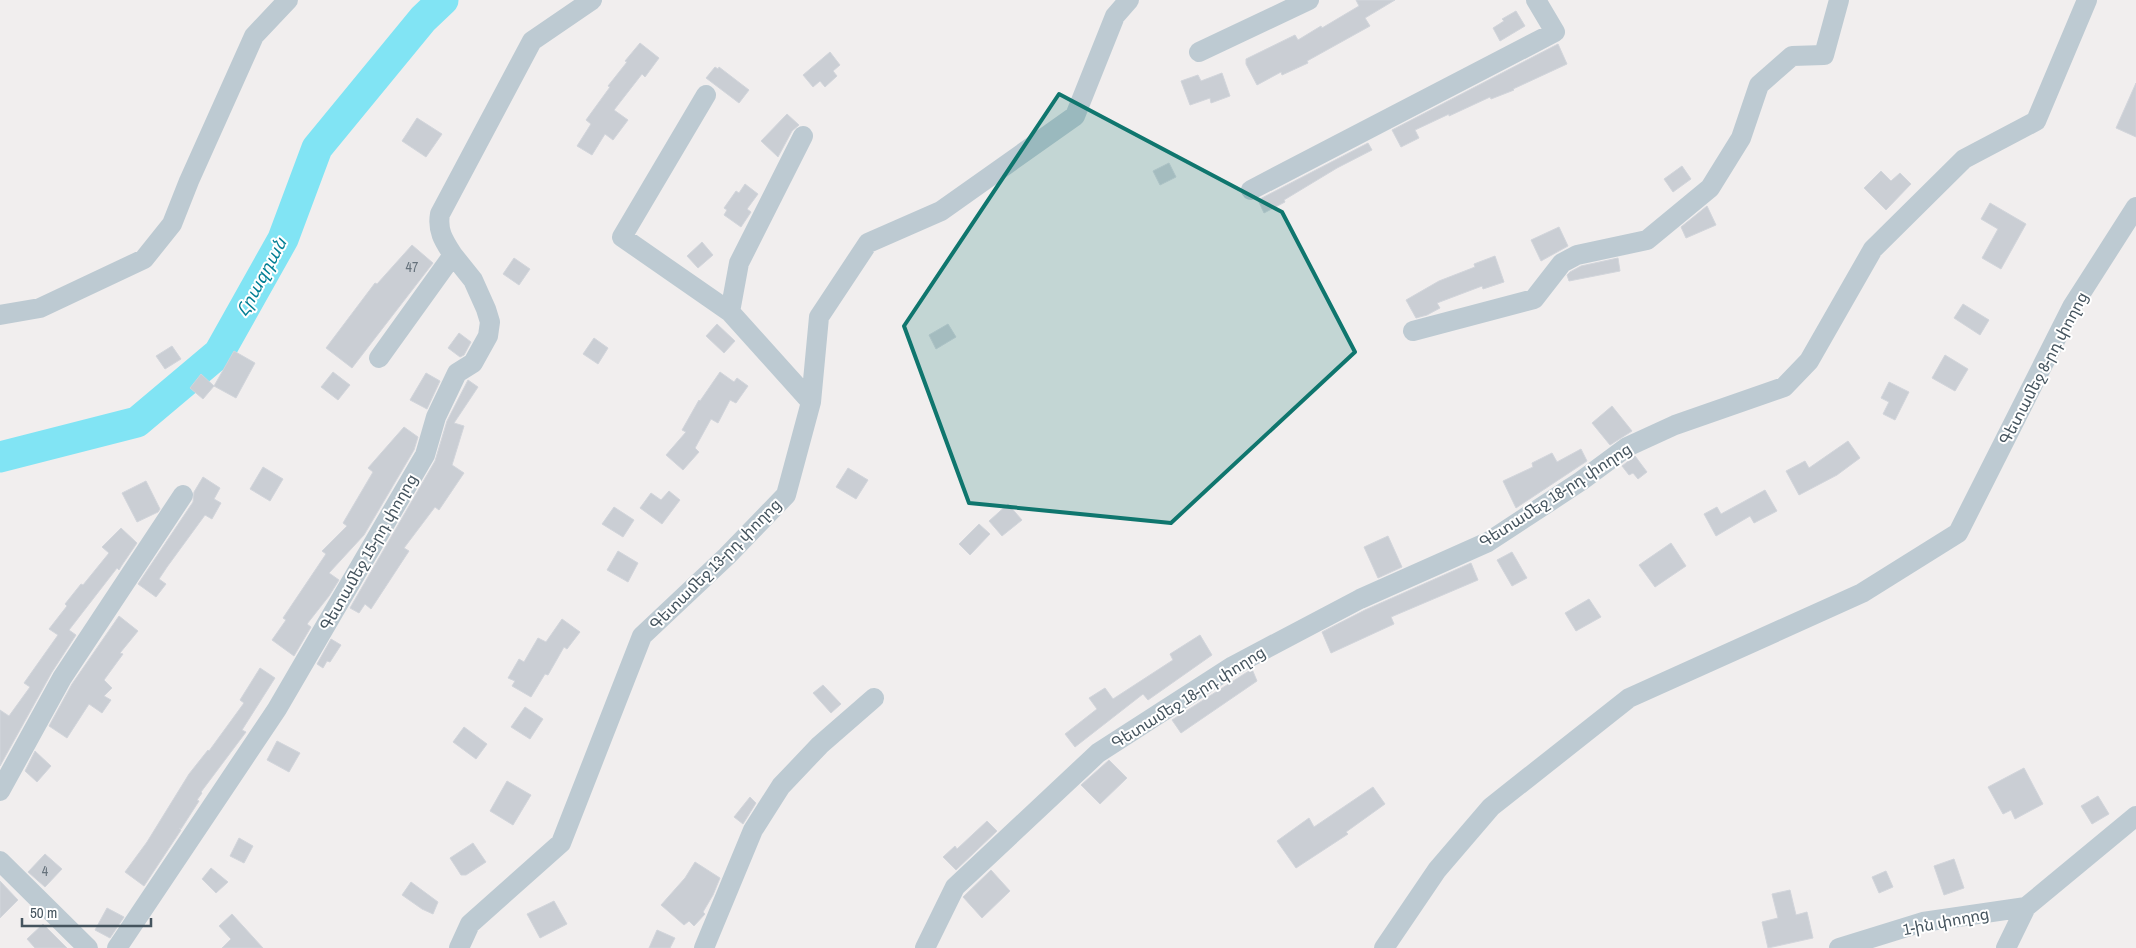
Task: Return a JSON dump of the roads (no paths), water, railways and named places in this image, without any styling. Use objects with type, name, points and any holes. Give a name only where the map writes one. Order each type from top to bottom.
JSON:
[{"type":"street","points":[[0,315],[40,308],[144,259],[172,224],[189,181],[254,36],[288,0]]},
{"type":"street","name":"Գետամեջ 15-րդ փողոց","points":[[117,948],[277,710],[425,455],[436,417],[458,373],[473,362],[488,336],[490,322],[486,309],[472,280],[440,234],[438,225],[440,214],[532,41],[592,0]]},
{"type":"street","name":"Գետամեջ 13-րդ փողոց","points":[[459,948],[470,924],[561,843],[642,636],[727,556],[786,494],[812,402],[819,317],[868,243],[941,211],[1075,116],[1115,16],[1129,0]]},
{"type":"street","points":[[1199,52],[1309,0]]},
{"type":"street","points":[[1251,190],[1555,32],[1536,0]]},
{"type":"street","points":[[1413,331],[1534,299],[1562,263],[1576,255],[1647,240],[1710,188],[1741,138],[1759,85],[1792,56],[1824,55],[1840,0]]},
{"type":"street","name":"Գետամեջ 18-րդ փողոց","points":[[926,948],[954,887],[1098,753],[1233,666],[1360,599],[1488,542],[1581,481],[1627,447],[1675,425],[1784,387],[1809,360],[1873,249],[1964,159],[2036,121],[2087,0]]},
{"type":"street","points":[[706,95],[622,237],[730,312],[812,402]]},
{"type":"street","points":[[730,312],[739,263],[803,136]]},
{"type":"street","name":"Գետամեջ 8-րդ փողոց","points":[[1384,948],[1437,870],[1491,807],[1629,698],[1862,594],[1958,533],[2072,307],[2136,207]]},
{"type":"street","points":[[380,358],[453,255]]},
{"type":"street","points":[[0,791],[62,678],[183,495]]},
{"type":"street","points":[[704,948],[752,830],[780,788],[820,745],[874,698]]},
{"type":"street","points":[[2006,948],[2026,907],[2136,816]]},
{"type":"street","points":[[0,861],[88,948]]},
{"type":"street","name":"1-ին փողոց","points":[[1839,948],[1923,922],[2026,907]]},
{"type":"waterway","name":"Հրազդան","points":[[0,457],[137,422],[219,353],[283,239],[317,148],[423,19],[443,0]]}]
